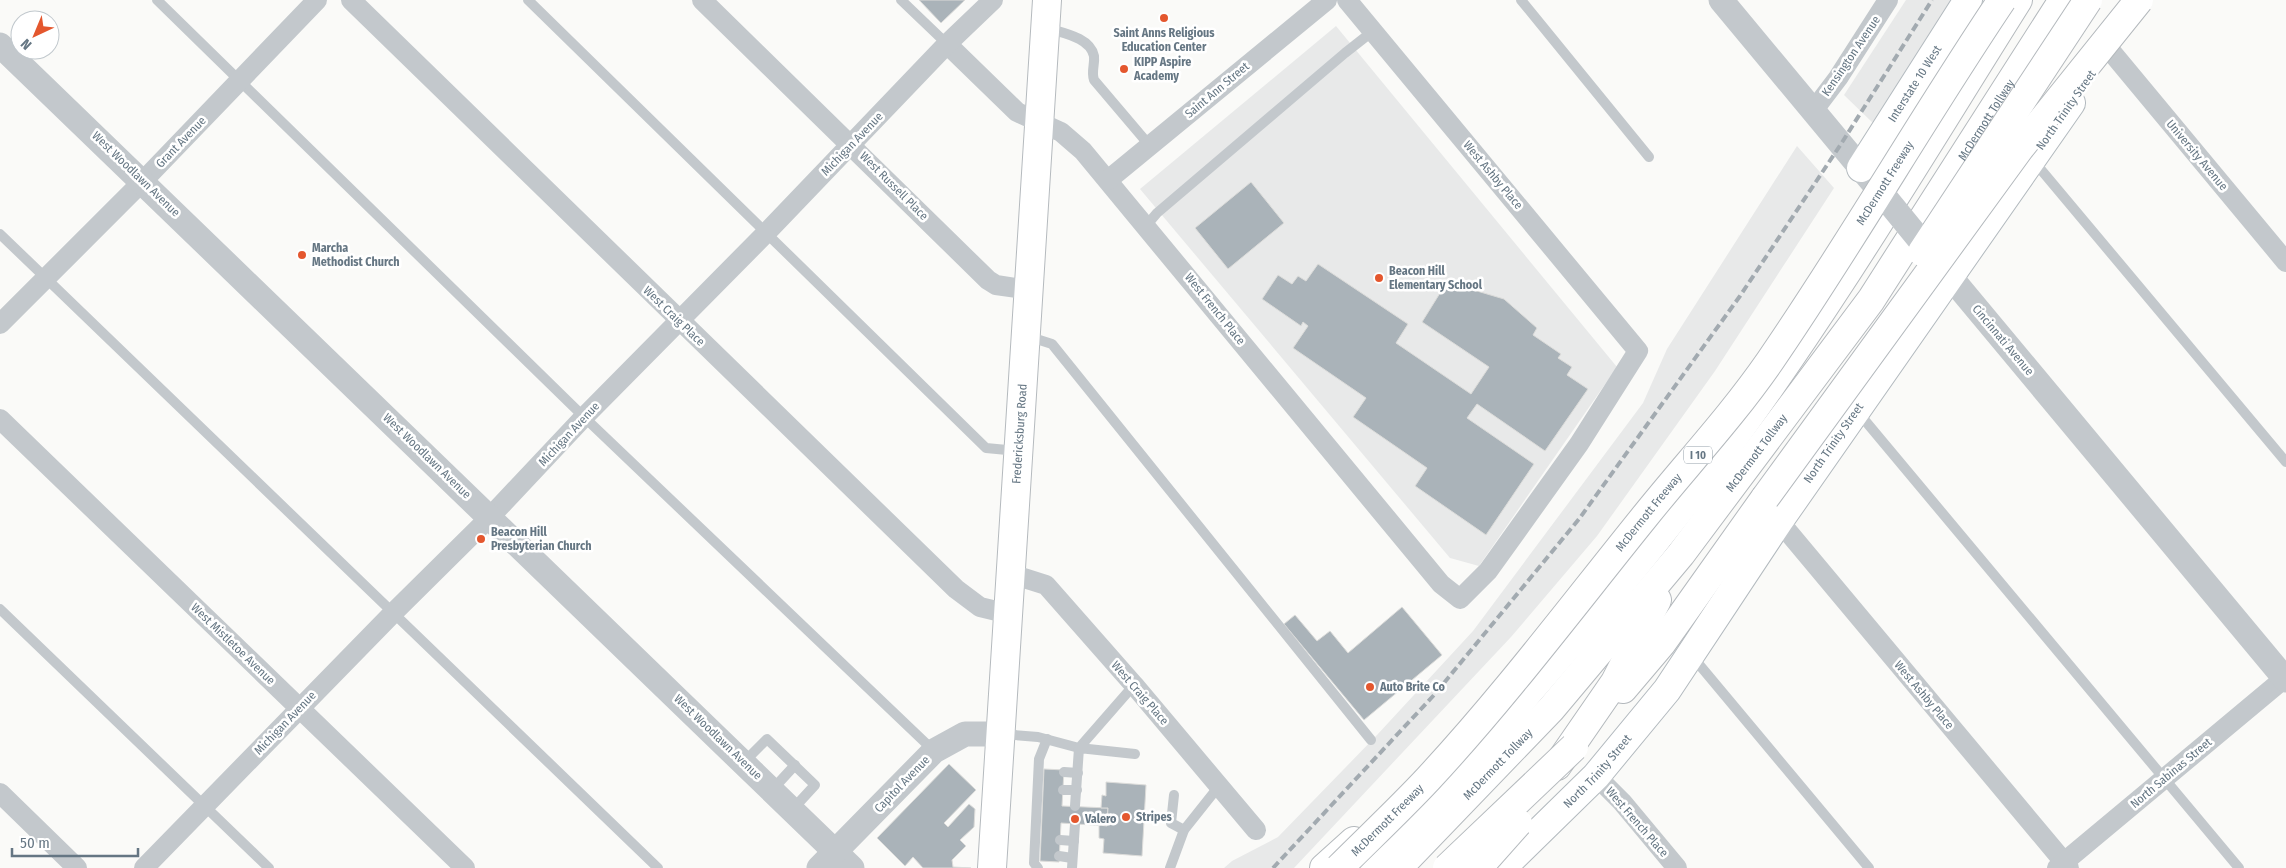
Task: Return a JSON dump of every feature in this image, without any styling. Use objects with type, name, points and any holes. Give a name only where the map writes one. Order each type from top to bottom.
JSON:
[{"type":"main road","name":"Fredericksburg Road","points":[[992,868],[1047,0]]},
{"type":"main road","name":"Interstate 10 West","points":[[1861,168],[1968,0]]},
{"type":"main road","name":"McDermott Freeway","points":[[1339,868],[1428,779],[1511,683],[1648,512],[1709,442],[1768,363],[1855,233],[2002,0]]},
{"type":"main road","name":"McDermott Tollway","points":[[1367,868],[1396,841],[1489,738],[1611,597],[1721,455],[1808,332],[2018,0]]},
{"type":"main road","name":"McDermott Tollway","points":[[1398,868],[1551,709],[1681,554],[1872,300],[2063,0]]},
{"type":"main road","points":[[1765,498],[1977,167],[2088,0]]},
{"type":"main road","points":[[1478,868],[1525,815],[1574,748],[1662,644],[1765,498],[2020,148],[2138,0]]},
{"type":"main road","points":[[2109,49],[2138,0]]},
{"type":"main road","name":"North Trinity Street","points":[[1502,868],[1596,776],[1668,690],[1780,521],[1949,276],[2109,49],[2147,0]]},
{"type":"main road","points":[[1482,868],[1525,812],[1614,682],[1681,554]]},
{"type":"main road","points":[[1324,868],[1423,780],[1519,689],[1611,597]]},
{"type":"main road","points":[[1447,868],[1574,748]]},
{"type":"street","name":"Grant Avenue","points":[[0,324],[143,181],[317,0]]},
{"type":"street","name":"West Craig Place","points":[[351,0],[956,589],[980,607],[1009,614]]},
{"type":"street","name":"West Russell Place","points":[[702,0],[988,280],[996,285],[1030,290]]},
{"type":"street","name":"Michigan Avenue","points":[[144,868],[299,708],[490,517],[584,417],[993,0]]},
{"type":"street","name":"Saint Ann Street","points":[[1108,180],[1326,0]]},
{"type":"street","name":"West Ashby Place","points":[[1347,0],[1638,350],[1579,444],[1488,571],[1460,599]]},
{"type":"street","name":"Cincinnati Avenue","points":[[1721,0],[2285,679]]},
{"type":"street","name":"Kensington Avenue","points":[[1813,111],[1838,78],[1888,0]]},
{"type":"street","name":"West French Place","points":[[948,44],[1017,112],[1068,137],[1108,180],[1441,584],[1460,599]]},
{"type":"street","name":"West Woodlawn Avenue","points":[[0,45],[772,790],[792,810],[836,863]]},
{"type":"street","name":"University Avenue","points":[[2109,49],[2286,262]]},
{"type":"street","name":"West Mistletoe Avenue","points":[[0,419],[465,868]]},
{"type":"street","name":"West Ashby Place","points":[[1780,521],[2063,866]]},
{"type":"street","name":"West Craig Place","points":[[1011,574],[1046,585],[1134,685],[1256,830]]},
{"type":"street","name":"North Sabinas Street","points":[[2063,866],[2165,778],[2285,679]]},
{"type":"street","name":"Capitol Avenue","points":[[836,863],[934,751],[965,734],[1001,734]]},
{"type":"street","name":"West French Place","points":[[1596,776],[1622,802],[1677,868]]},
{"type":"street","points":[[0,793],[77,868]]},
{"type":"lane","points":[[157,0],[584,417],[934,751]]},
{"type":"lane","points":[[528,0],[986,448],[1019,451]]},
{"type":"lane","points":[[901,0],[948,44]]},
{"type":"lane","points":[[1521,0],[1649,157]]},
{"type":"lane","points":[[1046,28],[1075,37],[1086,43],[1094,58],[1092,74],[1094,80],[1150,146]]},
{"type":"lane","points":[[1146,226],[1172,200],[1345,53],[1374,32]]},
{"type":"lane","points":[[2032,158],[2286,462]]},
{"type":"lane","points":[[0,234],[658,868]]},
{"type":"lane","points":[[1027,336],[1052,344],[1371,740]]},
{"type":"lane","points":[[1856,410],[2239,868]]},
{"type":"lane","points":[[0,609],[269,868]]},
{"type":"lane","points":[[1692,656],[1869,868]]},
{"type":"lane","points":[[1076,806],[1079,748],[1134,685]]},
{"type":"lane","points":[[1001,734],[1047,739],[1079,748],[1136,754]]},
{"type":"lane","points":[[743,762],[767,739],[796,765],[815,785],[792,810]]},
{"type":"lane","points":[[1038,868],[1034,863],[1037,855],[1038,839],[1041,772],[1039,759],[1047,739]]},
{"type":"lane","points":[[772,790],[796,765]]},
{"type":"lane","points":[[1064,772],[1078,773]]},
{"type":"lane","points":[[1170,868],[1184,830],[1219,786]]},
{"type":"lane","points":[[1063,790],[1077,790]]},
{"type":"lane","points":[[1174,795],[1171,823],[1184,830]]},
{"type":"lane","points":[[1059,856],[1072,863],[1075,824]]},
{"type":"lane","points":[[1060,840],[1074,841]]},
{"type":"shaded area","points":[[1906,0],[1951,0],[1874,124],[1844,95]]},
{"type":"shaded area","name":"Beacon Hill Elementary School","points":[[1336,26],[1617,367],[1479,566],[1450,558],[1140,189]]},
{"type":"shaded area","points":[[1797,146],[1834,188],[1715,371],[1597,536],[1511,637],[1294,868],[1224,868],[1232,861],[1278,837],[1377,735],[1473,631],[1643,403],[1667,349]]},
{"type":"building","points":[[919,0],[965,0],[941,23]]},
{"type":"building","points":[[1251,182],[1284,223],[1228,269],[1195,228]]},
{"type":"building","points":[[1318,264],[1408,324],[1396,343],[1471,394],[1489,367],[1422,322],[1445,285],[1477,291],[1504,299],[1537,328],[1533,335],[1561,354],[1558,358],[1572,367],[1567,375],[1588,389],[1545,451],[1477,404],[1467,418],[1534,464],[1486,535],[1415,486],[1427,468],[1353,417],[1366,398],[1293,348],[1308,326],[1303,322],[1301,326],[1262,299],[1278,275],[1292,284],[1298,276],[1306,281]]},
{"type":"building","name":"Auto Brite Co","points":[[1402,607],[1442,655],[1364,720],[1284,624],[1295,615],[1317,641],[1330,631],[1348,653]]},
{"type":"building","points":[[949,764],[976,790],[944,823],[948,827],[969,804],[975,809],[974,827],[960,840],[966,846],[952,860],[953,867],[971,868],[923,868],[913,857],[905,866],[877,838]]},
{"type":"building","name":"Valero","points":[[1044,769],[1064,770],[1062,806],[1108,808],[1107,826],[1061,823],[1059,862],[1040,861]]},
{"type":"building","name":"Stripes","points":[[1106,782],[1146,785],[1142,856],[1103,853],[1104,839],[1099,838],[1099,825],[1107,826],[1108,808],[1101,808],[1102,795],[1106,796]]},
{"type":"railway","points":[[1273,868],[1434,695],[1579,519],[1740,296],[1841,144],[1932,0]]},
{"type":"place","name":"Saint Anns Religious Education Center","points":[[1164,18]]},
{"type":"place","name":"KIPP Aspire Academy","points":[[1124,69]]},
{"type":"place","name":"Marcha Methodist Church","points":[[302,255]]},
{"type":"place","name":"Beacon Hill Elementary School","points":[[1379,278]]},
{"type":"place","name":"Beacon Hill Presbyterian Church","points":[[481,539]]},
{"type":"place","name":"Auto Brite Co","points":[[1370,687]]},
{"type":"place","name":"Stripes","points":[[1126,817]]},
{"type":"place","name":"Valero","points":[[1075,819]]}]
